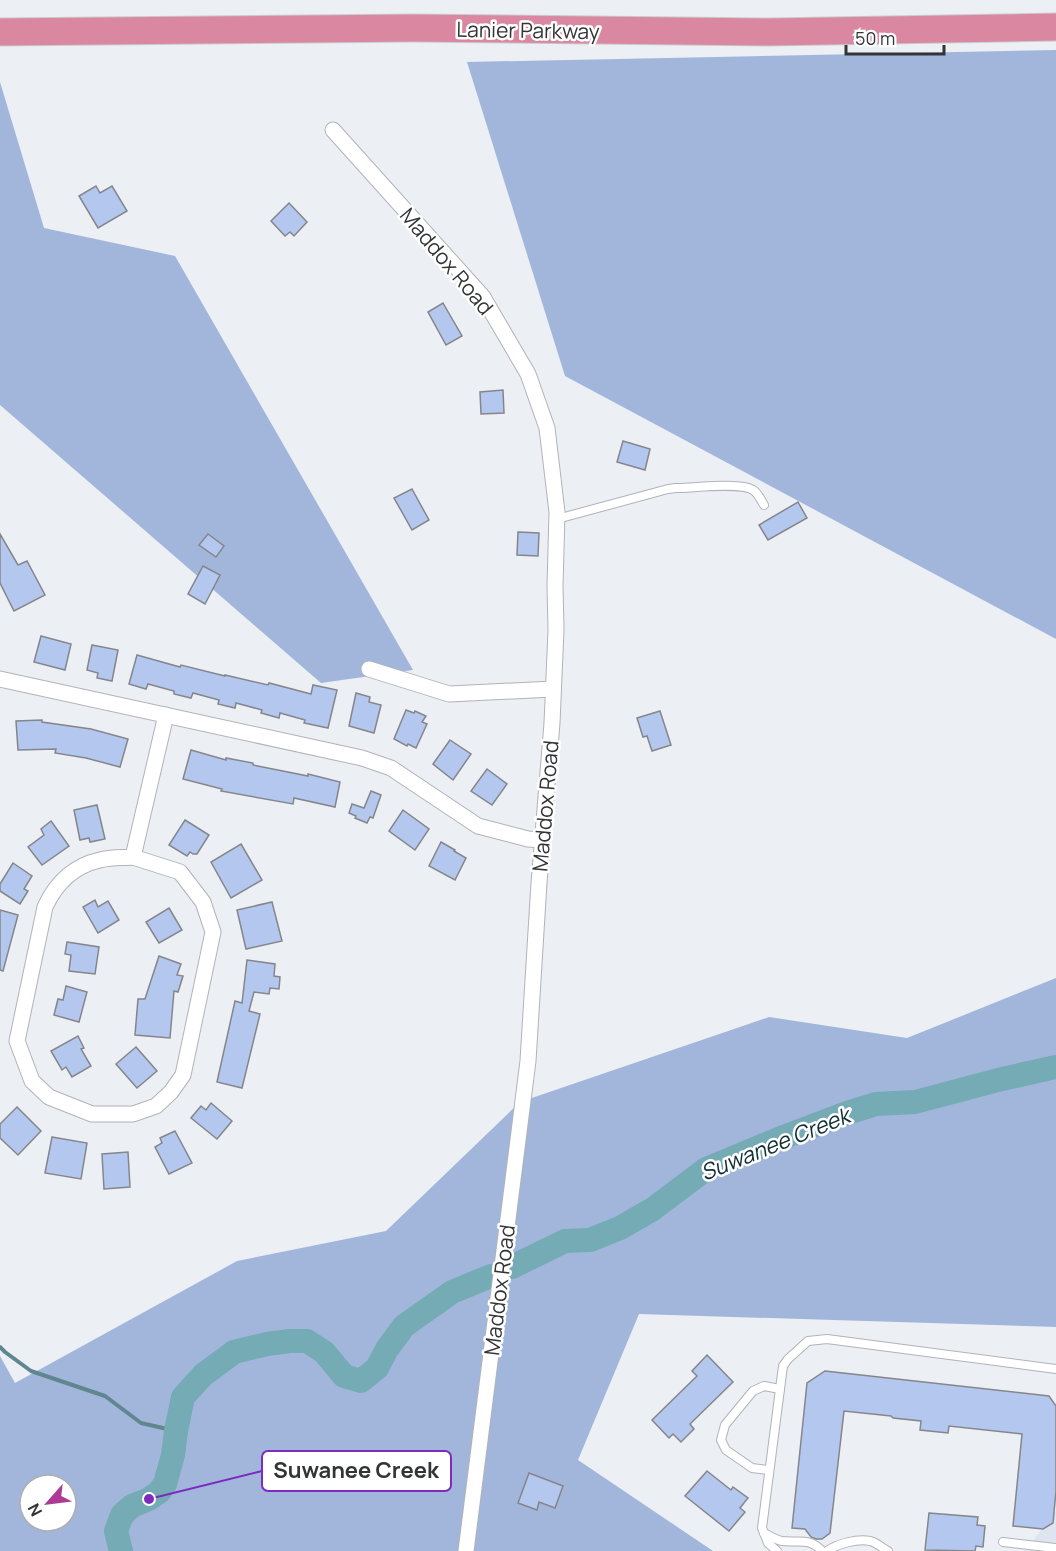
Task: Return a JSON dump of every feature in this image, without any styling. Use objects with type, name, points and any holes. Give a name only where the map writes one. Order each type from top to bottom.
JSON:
[{"type":"highway","name":"Lanier Parkway","points":[[0,32],[413,28],[770,32],[1056,27]]},
{"type":"street","name":"Maddox Road","points":[[333,130],[483,297],[528,374],[547,428],[557,519],[553,689],[528,1061],[466,1551]]},
{"type":"street","points":[[369,669],[449,694],[553,689]]},
{"type":"street","points":[[0,679],[362,758],[391,768],[478,826],[528,839],[542,840]]},
{"type":"street","points":[[134,857],[166,715]]},
{"type":"street","points":[[134,857],[180,872],[203,902],[213,932],[183,1075],[171,1092],[156,1106],[133,1114],[92,1114],[49,1097],[32,1081],[17,1041],[45,908],[51,894],[73,870],[100,860],[134,857]]},
{"type":"lane","points":[[557,519],[676,488],[733,486],[752,489],[764,505]]},
{"type":"lane","points":[[777,1551],[768,1543],[762,1528],[783,1366],[808,1341],[827,1339],[1056,1369]]},
{"type":"lane","points":[[770,1470],[752,1468],[726,1450],[722,1440],[725,1425],[753,1391],[764,1386],[780,1389]]},
{"type":"lane","points":[[764,1533],[779,1541],[807,1541],[825,1551],[849,1542],[870,1541],[888,1551]]},
{"type":"lane","points":[[1003,1542],[1055,1548]]},
{"type":"shaded area","points":[[1056,50],[1056,639],[565,376],[467,62]]},
{"type":"shaded area","points":[[0,82],[44,228],[175,256],[413,670],[321,683],[0,405]]},
{"type":"shaded area","points":[[1056,978],[1056,1327],[639,1314],[578,1460],[713,1551],[0,1551],[0,1356],[15,1383],[237,1261],[386,1231],[520,1102],[769,1017],[907,1038]]},
{"type":"shaded area","points":[[1056,1511],[1056,1551],[1025,1551]]},
{"type":"building","points":[[96,186],[100,193],[112,186],[127,211],[98,228],[79,196]]},
{"type":"building","points":[[289,203],[307,222],[294,236],[290,232],[285,236],[271,221]]},
{"type":"building","points":[[443,303],[462,336],[446,345],[428,312]]},
{"type":"building","points":[[503,390],[504,413],[481,414],[480,392]]},
{"type":"building","points":[[623,441],[650,449],[645,470],[617,462]]},
{"type":"building","points":[[412,489],[429,520],[412,530],[394,498]]},
{"type":"building","points":[[798,502],[807,518],[768,540],[759,525]]},
{"type":"building","points":[[518,532],[539,533],[538,556],[517,555]]},
{"type":"building","points":[[0,534],[18,565],[27,561],[45,595],[14,611],[0,583]]},
{"type":"building","points":[[208,534],[224,546],[216,557],[199,545]]},
{"type":"building","points":[[203,566],[220,575],[205,604],[188,594]]},
{"type":"building","points":[[41,636],[71,644],[65,670],[34,662]]},
{"type":"building","points":[[92,645],[118,650],[112,681],[97,678],[98,673],[87,670]]},
{"type":"building","points":[[137,655],[180,667],[181,665],[268,685],[269,683],[311,694],[313,685],[337,690],[328,728],[304,723],[305,720],[280,713],[279,718],[261,713],[262,710],[236,703],[235,708],[218,704],[219,700],[193,693],[191,698],[148,684],[146,689],[129,684]]},
{"type":"building","points":[[356,693],[370,697],[369,702],[381,705],[374,733],[349,726]]},
{"type":"building","points":[[406,710],[426,716],[422,722],[427,724],[416,748],[394,739]]},
{"type":"building","points":[[660,711],[671,745],[652,751],[647,736],[643,737],[637,718]]},
{"type":"building","points":[[42,720],[42,722],[91,729],[128,739],[120,767],[55,753],[56,749],[18,750],[16,721]]},
{"type":"building","points":[[450,740],[471,754],[453,780],[433,764]]},
{"type":"building","points":[[191,750],[226,760],[226,758],[253,763],[253,765],[340,782],[335,807],[294,798],[293,804],[221,791],[222,789],[183,779]]},
{"type":"building","points":[[487,769],[507,784],[492,805],[471,791]]},
{"type":"building","points":[[371,791],[381,795],[373,818],[370,817],[367,823],[349,813],[352,804],[364,808]]},
{"type":"building","points":[[97,805],[105,839],[90,842],[89,838],[80,840],[74,810]]},
{"type":"building","points":[[403,810],[429,829],[415,850],[389,831]]},
{"type":"building","points":[[185,820],[209,835],[197,854],[190,852],[187,856],[169,845]]},
{"type":"building","points":[[51,821],[69,846],[42,865],[28,847],[44,835],[41,829]]},
{"type":"building","points":[[441,842],[466,858],[455,880],[429,866]]},
{"type":"building","points":[[241,844],[262,880],[231,898],[211,862]]},
{"type":"building","points":[[13,863],[32,876],[24,889],[28,891],[20,904],[0,891],[0,884]]},
{"type":"building","points":[[95,900],[98,907],[108,901],[119,920],[98,933],[83,907]]},
{"type":"building","points":[[272,902],[282,941],[246,949],[237,910]]},
{"type":"building","points":[[169,908],[182,930],[159,943],[146,922]]},
{"type":"building","points":[[0,910],[18,915],[3,971],[0,970]]},
{"type":"building","points":[[67,942],[99,947],[95,974],[69,971],[71,955],[65,954]]},
{"type":"building","points":[[159,956],[181,964],[177,975],[183,976],[178,992],[174,991],[170,1038],[135,1035],[138,999],[145,999]]},
{"type":"building","points":[[247,960],[275,964],[274,976],[280,977],[279,989],[270,988],[269,994],[254,992],[249,1011],[260,1014],[242,1088],[217,1082],[235,1001],[242,1003]]},
{"type":"building","points":[[66,986],[87,992],[79,1022],[54,1015],[58,999],[63,1000]]},
{"type":"building","points":[[78,1036],[84,1048],[81,1049],[91,1066],[72,1077],[66,1067],[62,1070],[51,1051]]},
{"type":"building","points":[[136,1047],[157,1071],[137,1088],[116,1064]]},
{"type":"building","points":[[211,1103],[232,1121],[217,1139],[191,1118],[201,1106],[206,1110]]},
{"type":"building","points":[[17,1107],[41,1131],[18,1155],[0,1138],[0,1124]]},
{"type":"building","points":[[175,1131],[192,1163],[169,1174],[155,1147],[162,1143],[160,1138]]},
{"type":"building","points":[[52,1137],[87,1143],[81,1179],[45,1173]]},
{"type":"building","points":[[128,1152],[130,1187],[104,1189],[102,1154]]},
{"type":"building","points":[[707,1355],[733,1382],[690,1424],[694,1429],[681,1442],[673,1434],[669,1438],[652,1420],[697,1376],[692,1371]]},
{"type":"building","points":[[825,1371],[1049,1396],[1056,1406],[1056,1491],[1053,1523],[1043,1529],[1013,1526],[1022,1434],[949,1426],[948,1433],[920,1430],[921,1421],[844,1411],[830,1533],[822,1539],[816,1539],[811,1537],[805,1529],[792,1528],[807,1383]]},
{"type":"building","points":[[707,1471],[731,1490],[733,1487],[748,1498],[740,1508],[745,1512],[729,1531],[685,1496]]},
{"type":"building","points":[[529,1473],[563,1486],[555,1508],[539,1502],[537,1510],[518,1503]]},
{"type":"building","points":[[929,1513],[978,1517],[977,1525],[985,1526],[983,1547],[976,1546],[975,1551],[925,1550]]},
{"type":"waterway","name":"Suwanee Creek","points":[[512,1267],[565,1241],[590,1240],[620,1228],[653,1209],[706,1169],[847,1113],[876,1104],[915,1102],[1056,1067]]},
{"type":"waterway","name":"Suwanee Creek","points":[[121,1551],[116,1531],[122,1515],[132,1506],[159,1492],[165,1484],[173,1455],[183,1397],[203,1375],[234,1352],[267,1344],[307,1341],[324,1352],[344,1376],[361,1381],[377,1368],[387,1349],[404,1326],[452,1292],[491,1276]]},
{"type":"waterway","points":[[0,1347],[31,1371],[105,1396],[141,1423],[176,1431]]},
{"type":"place","name":"Suwanee Creek","points":[[149,1499]]}]
